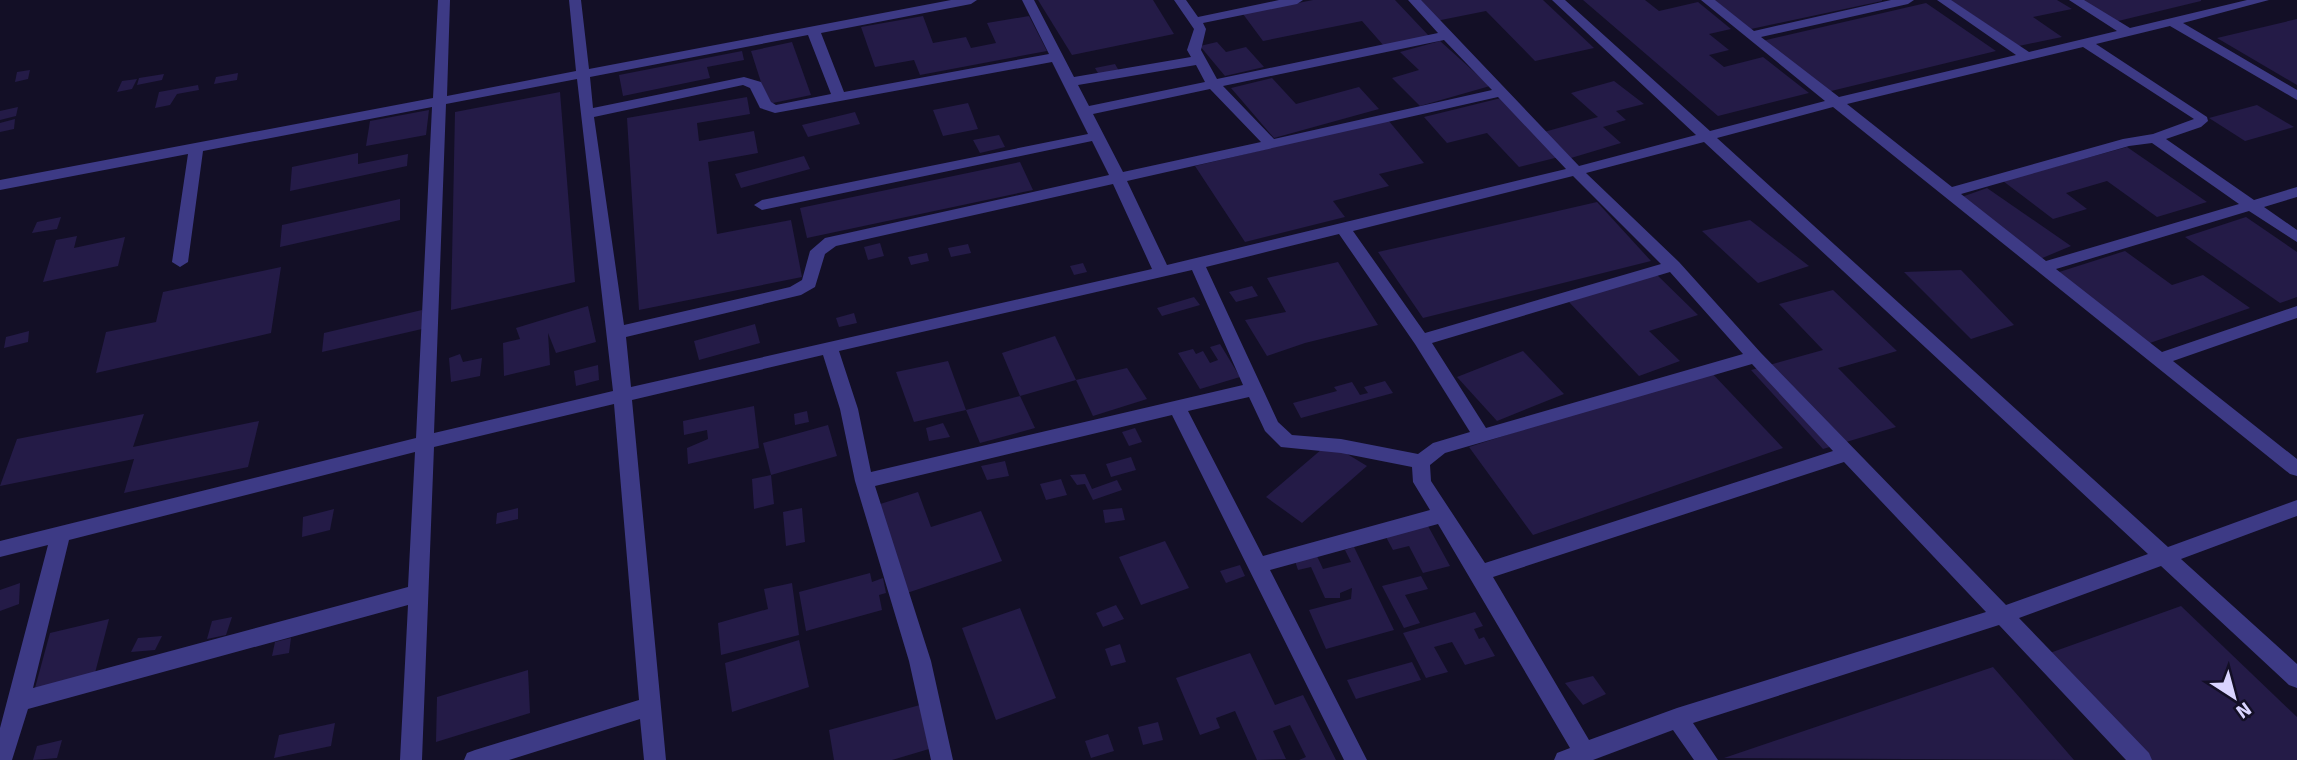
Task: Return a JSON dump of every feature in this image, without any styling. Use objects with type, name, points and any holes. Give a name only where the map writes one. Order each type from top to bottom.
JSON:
[{"type":"street","points":[[411,760],[416,594],[427,442],[442,101],[444,0]]},
{"type":"street","points":[[575,0],[587,114],[617,333],[655,760]]},
{"type":"street","points":[[0,186],[971,0]]},
{"type":"street","points":[[1028,0],[1086,111],[1163,272]]},
{"type":"street","points":[[1180,0],[1200,29],[1194,50],[1213,84],[1271,144]]},
{"type":"street","points":[[1195,21],[1297,0]]},
{"type":"street","points":[[1414,0],[1576,171],[1673,266],[1845,454],[2141,760]]},
{"type":"street","points":[[1558,0],[2297,678]]},
{"type":"street","points":[[1707,0],[2297,469]]},
{"type":"street","points":[[1751,36],[1908,0]]},
{"type":"street","points":[[1942,0],[2026,56]]},
{"type":"street","points":[[2075,0],[2127,32]]},
{"type":"street","points":[[0,549],[427,442],[829,346],[1196,264],[1576,171],[1837,102],[2263,0]]},
{"type":"street","points":[[2171,21],[2297,96]]},
{"type":"street","points":[[813,30],[839,97]]},
{"type":"street","points":[[1086,111],[1447,35]]},
{"type":"street","points":[[1947,193],[2128,142],[2155,138],[2201,121],[2200,117],[2084,43]]},
{"type":"street","points":[[587,114],[744,81],[757,85],[768,108],[1056,57]]},
{"type":"street","points":[[1070,82],[1200,61]]},
{"type":"street","points":[[617,333],[795,291],[809,283],[818,251],[831,242],[1502,92]]},
{"type":"street","points":[[762,205],[1098,136]]},
{"type":"street","points":[[2155,138],[2297,237]]},
{"type":"street","points":[[180,262],[196,148]]},
{"type":"street","points":[[2043,267],[2297,192]]},
{"type":"street","points":[[1342,227],[1421,340],[1482,436]]},
{"type":"street","points":[[1196,264],[1271,426],[1287,442],[1341,446],[1421,462],[1439,448],[1755,357]]},
{"type":"street","points":[[1421,340],[1673,266]]},
{"type":"street","points":[[2161,359],[2297,312]]},
{"type":"street","points":[[829,346],[849,409],[864,481],[920,661],[942,760]]},
{"type":"street","points":[[864,481],[1254,389]]},
{"type":"street","points":[[1177,407],[1356,760]]},
{"type":"street","points":[[1479,573],[1845,454]]},
{"type":"street","points":[[1421,462],[1422,482],[1479,573],[1575,756],[1677,718],[2003,615],[2297,508]]},
{"type":"street","points":[[1259,565],[1441,515]]},
{"type":"street","points":[[1,760],[19,702],[61,534]]},
{"type":"street","points":[[19,702],[416,594]]},
{"type":"street","points":[[475,760],[651,706]]},
{"type":"street","points":[[1677,718],[1707,760]]},
{"type":"building","points":[[1038,0],[1153,0],[1174,34],[1072,55]]},
{"type":"building","points":[[1313,0],[1395,0],[1429,36],[1384,46],[1362,21],[1263,41],[1243,14]]},
{"type":"building","points":[[1417,0],[1543,0],[1594,48],[1535,61],[1486,11],[1436,21]]},
{"type":"building","points":[[1583,0],[1645,0],[1659,11],[1698,2],[1731,29],[1709,34],[1729,50],[1709,55],[1724,67],[1763,57],[1809,93],[1718,116]]},
{"type":"building","points":[[1714,0],[1882,0],[1882,1],[1751,29]]},
{"type":"building","points":[[1946,0],[2057,0],[2072,9],[2033,17],[2062,37],[2014,47]]},
{"type":"building","points":[[2077,0],[2201,0],[2201,1],[2114,22]]},
{"type":"building","points":[[1926,3],[1996,51],[1827,92],[1762,41]]},
{"type":"building","points":[[923,16],[933,43],[966,37],[971,48],[996,43],[987,23],[1029,16],[1047,51],[920,75],[914,60],[875,67],[861,27]]},
{"type":"building","points":[[2297,19],[2297,85],[2217,38]]},
{"type":"building","points":[[1440,41],[1490,86],[1420,106],[1392,78],[1419,70],[1400,52]]},
{"type":"building","points":[[792,42],[811,95],[768,104],[751,51]]},
{"type":"building","points":[[1217,42],[1226,52],[1246,47],[1264,67],[1225,76],[1200,46]]},
{"type":"building","points":[[742,51],[744,60],[707,67],[710,78],[623,96],[619,75]]},
{"type":"building","points":[[1115,64],[1119,71],[1099,75],[1095,68]]},
{"type":"building","points":[[30,70],[28,79],[15,82],[17,72]]},
{"type":"building","points":[[238,73],[237,80],[214,84],[216,77]]},
{"type":"building","points":[[164,74],[162,80],[137,85],[139,78]]},
{"type":"building","points":[[1272,78],[1296,104],[1359,87],[1379,109],[1274,138],[1231,88]]},
{"type":"building","points":[[137,79],[132,89],[117,92],[122,81]]},
{"type":"building","points":[[1614,81],[1644,104],[1616,111],[1626,120],[1603,127],[1621,143],[1571,158],[1544,132],[1598,117],[1571,93]]},
{"type":"building","points":[[198,85],[199,90],[177,94],[170,105],[155,108],[159,92]]},
{"type":"building","points":[[560,92],[575,282],[451,310],[455,112]]},
{"type":"building","points":[[747,97],[750,114],[697,123],[699,141],[754,131],[758,153],[708,162],[717,234],[791,220],[802,277],[639,310],[627,118]]},
{"type":"building","points":[[1501,98],[1559,157],[1519,167],[1487,133],[1447,143],[1424,117]]},
{"type":"building","points":[[968,103],[978,129],[943,136],[933,110]]},
{"type":"building","points":[[2257,105],[2294,127],[2245,141],[2209,118]]},
{"type":"building","points":[[18,107],[16,116],[0,120],[0,111]]},
{"type":"building","points":[[429,110],[426,135],[366,146],[370,121]]},
{"type":"building","points":[[855,112],[860,124],[808,137],[802,125]]},
{"type":"building","points":[[15,119],[14,129],[0,132],[0,123]]},
{"type":"building","points":[[1388,120],[1424,163],[1379,174],[1389,186],[1333,201],[1345,217],[1245,242],[1195,166]]},
{"type":"building","points":[[999,135],[1005,147],[980,153],[973,140]]},
{"type":"building","points":[[2127,147],[2207,202],[2157,217],[2107,181],[2066,193],[2087,209],[2053,219],[2003,181]]},
{"type":"building","points":[[358,153],[358,164],[408,154],[407,166],[290,191],[292,167]]},
{"type":"building","points":[[804,156],[810,169],[741,188],[735,174]]},
{"type":"building","points":[[1020,162],[1033,190],[807,238],[800,208]]},
{"type":"building","points":[[1987,188],[2071,246],[2040,259],[1956,199]]},
{"type":"building","points":[[400,199],[400,220],[280,247],[282,225]]},
{"type":"building","points":[[1597,202],[1651,261],[1423,318],[1378,252]]},
{"type":"building","points":[[61,217],[57,229],[32,233],[37,222]]},
{"type":"building","points":[[2246,217],[2297,252],[2297,297],[2280,303],[2185,237]]},
{"type":"building","points":[[1750,220],[1809,266],[1758,283],[1702,231]]},
{"type":"building","points":[[77,236],[74,248],[125,237],[118,266],[43,282],[56,240]]},
{"type":"building","points":[[880,243],[884,256],[868,260],[864,247]]},
{"type":"building","points":[[968,244],[971,253],[951,257],[948,248]]},
{"type":"building","points":[[2125,251],[2172,285],[2203,275],[2250,308],[2147,344],[2056,273]]},
{"type":"building","points":[[927,253],[929,261],[911,265],[908,257]]},
{"type":"building","points":[[1338,262],[1378,325],[1305,343],[1267,356],[1245,320],[1286,312],[1267,278]]},
{"type":"building","points":[[1083,263],[1087,272],[1074,275],[1070,266]]},
{"type":"building","points":[[281,267],[271,333],[96,373],[106,332],[156,322],[163,292]]},
{"type":"building","points":[[1961,270],[2014,325],[1971,339],[1904,272]]},
{"type":"building","points":[[1655,273],[1698,315],[1649,331],[1680,361],[1639,376],[1569,302]]},
{"type":"building","points":[[1252,286],[1258,296],[1236,302],[1229,292]]},
{"type":"building","points":[[1833,290],[1897,351],[1838,368],[1896,427],[1823,449],[1751,370],[1823,350],[1779,304]]},
{"type":"building","points":[[1194,297],[1200,305],[1162,316],[1157,308]]},
{"type":"building","points":[[588,306],[596,342],[556,353],[548,333],[550,365],[504,376],[503,343],[520,339],[516,328]]},
{"type":"building","points":[[422,310],[422,329],[322,352],[324,333]]},
{"type":"building","points":[[854,313],[857,323],[839,327],[836,318]]},
{"type":"building","points":[[755,324],[760,343],[699,360],[694,341]]},
{"type":"building","points":[[29,331],[28,342],[4,348],[6,337]]},
{"type":"building","points":[[1055,336],[1076,380],[1020,396],[1002,353]]},
{"type":"building","points":[[1220,344],[1240,377],[1200,389],[1178,353],[1193,349],[1196,354],[1203,351],[1210,363],[1218,360],[1210,347]]},
{"type":"building","points":[[1523,351],[1564,394],[1497,421],[1457,377]]},
{"type":"building","points":[[460,354],[463,362],[482,358],[480,376],[451,382],[449,358]]},
{"type":"building","points":[[948,361],[966,410],[914,422],[896,372]]},
{"type":"building","points":[[598,365],[599,380],[576,386],[574,371]]},
{"type":"building","points":[[1127,368],[1147,399],[1093,416],[1076,380]]},
{"type":"building","points":[[1709,370],[1783,448],[1533,535],[1469,447]]},
{"type":"building","points":[[1385,381],[1393,393],[1301,418],[1293,403],[1337,391],[1334,387],[1352,382],[1360,395],[1368,393],[1364,387]]},
{"type":"building","points":[[1020,396],[1035,428],[980,443],[966,410]]},
{"type":"building","points":[[754,406],[759,448],[688,464],[687,448],[708,439],[707,430],[684,435],[683,421]]},
{"type":"building","points":[[807,411],[809,422],[795,425],[794,414]]},
{"type":"building","points":[[144,414],[133,447],[259,421],[248,467],[124,493],[134,459],[0,486],[17,439]]},
{"type":"building","points":[[943,423],[950,437],[929,441],[926,428]]},
{"type":"building","points":[[828,425],[837,456],[771,475],[763,443]]},
{"type":"building","points":[[1135,428],[1142,442],[1129,446],[1122,432]]},
{"type":"building","points":[[1329,443],[1367,466],[1302,523],[1266,497]]},
{"type":"building","points":[[1131,457],[1136,470],[1111,477],[1106,464]]},
{"type":"building","points":[[1005,461],[1009,476],[987,480],[981,466]]},
{"type":"building","points":[[1085,474],[1092,489],[1117,480],[1122,490],[1093,500],[1085,484],[1077,485],[1070,475]]},
{"type":"building","points":[[771,475],[774,504],[754,509],[752,479]]},
{"type":"building","points":[[1061,479],[1067,495],[1046,500],[1040,484]]},
{"type":"building","points":[[918,492],[931,527],[981,511],[1002,561],[904,594],[874,506]]},
{"type":"building","points":[[518,508],[518,519],[496,524],[497,513]]},
{"type":"building","points":[[802,508],[805,542],[786,546],[783,512]]},
{"type":"building","points":[[1122,508],[1125,520],[1105,523],[1103,510]]},
{"type":"building","points":[[334,509],[330,530],[302,537],[303,517]]},
{"type":"building","points":[[1428,526],[1450,566],[1423,573],[1409,546],[1393,550],[1386,537]]},
{"type":"building","points":[[1165,541],[1189,588],[1141,605],[1119,557]]},
{"type":"building","points":[[1354,547],[1394,630],[1326,649],[1309,610],[1351,599],[1352,588],[1340,593],[1340,598],[1325,598],[1311,567],[1298,570],[1295,561],[1317,556],[1323,569],[1351,562],[1345,550]]},
{"type":"building","points":[[1240,565],[1245,576],[1226,583],[1220,571]]},
{"type":"building","points":[[870,573],[872,582],[883,578],[886,593],[879,595],[882,610],[806,631],[799,592]]},
{"type":"building","points":[[1421,576],[1428,589],[1405,595],[1420,623],[1404,628],[1382,586]]},
{"type":"building","points":[[20,583],[19,604],[0,611],[0,590]]},
{"type":"building","points":[[792,583],[799,635],[721,655],[718,623],[768,609],[764,589]]},
{"type":"building","points":[[1116,605],[1124,619],[1103,627],[1096,613]]},
{"type":"building","points":[[2181,606],[2297,717],[2297,760],[2146,760],[2047,654]]},
{"type":"building","points":[[1020,608],[1056,698],[996,720],[962,628]]},
{"type":"building","points":[[1475,612],[1483,626],[1474,629],[1479,639],[1484,637],[1495,656],[1465,665],[1452,642],[1434,647],[1448,672],[1426,678],[1403,633]]},
{"type":"building","points":[[232,617],[226,635],[207,639],[212,621]]},
{"type":"building","points":[[109,619],[95,673],[35,688],[50,633]]},
{"type":"building","points":[[162,636],[155,650],[131,652],[138,638]]},
{"type":"building","points":[[291,638],[289,653],[272,656],[275,642]]},
{"type":"building","points":[[799,640],[809,687],[732,712],[725,663]]},
{"type":"building","points":[[1120,644],[1126,662],[1111,666],[1105,649]]},
{"type":"building","points":[[1250,653],[1275,705],[1303,695],[1336,760],[1299,760],[1306,757],[1290,725],[1273,731],[1286,759],[1257,760],[1235,711],[1216,718],[1220,728],[1200,735],[1176,678]]},
{"type":"building","points":[[1412,662],[1421,680],[1356,699],[1347,680]]},
{"type":"building","points":[[1993,667],[2074,760],[1724,758]]},
{"type":"building","points":[[528,670],[530,713],[436,742],[437,697]]},
{"type":"building","points":[[1593,676],[1606,694],[1583,705],[1565,683]]},
{"type":"building","points":[[920,705],[929,749],[892,760],[834,760],[829,730]]},
{"type":"building","points":[[1158,722],[1163,740],[1143,745],[1138,727]]},
{"type":"building","points":[[335,723],[331,746],[274,758],[279,735]]},
{"type":"building","points":[[1108,734],[1114,751],[1091,758],[1085,741]]},
{"type":"building","points":[[62,740],[57,758],[33,760],[37,746]]}]
